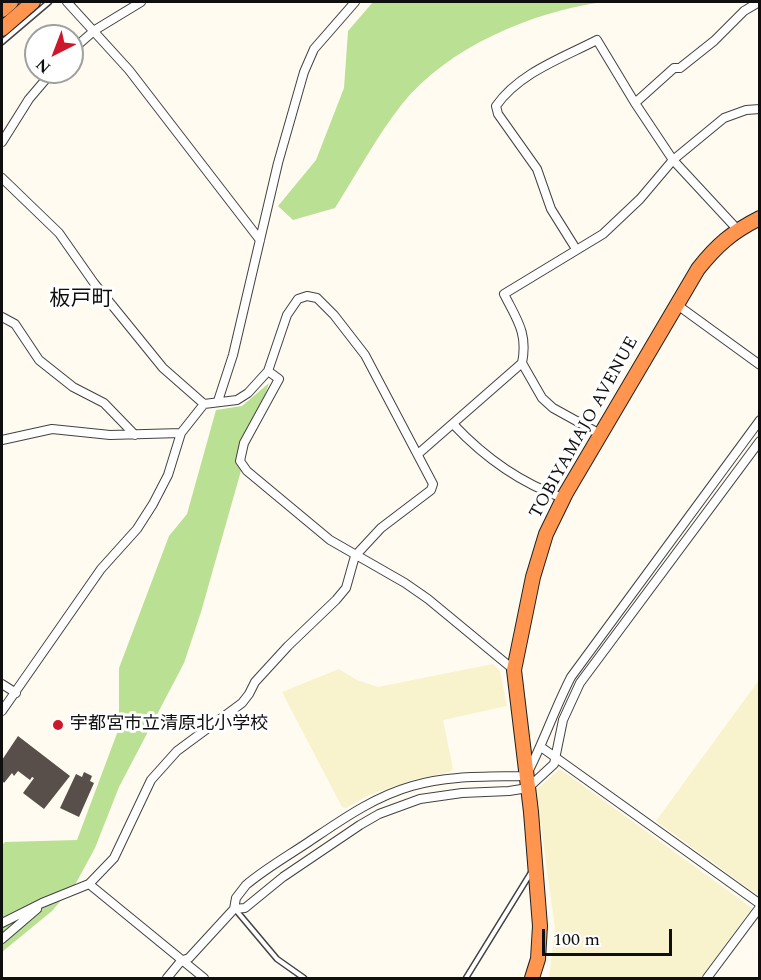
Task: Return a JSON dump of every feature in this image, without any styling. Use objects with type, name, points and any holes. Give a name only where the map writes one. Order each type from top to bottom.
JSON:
[{"type":"highway","points":[[2,10],[11,2]]},
{"type":"highway","points":[[2,29],[33,2]]},
{"type":"highway","name":"TOBIYAMAJO AVENUE","points":[[532,978],[538,959],[540,926],[514,670],[532,577],[546,534],[563,498],[698,268],[714,249],[737,229],[759,218]]},
{"type":"street","points":[[67,2],[95,30],[129,70],[260,240]]},
{"type":"street","points":[[84,40],[95,30],[141,2]]},
{"type":"street","points":[[218,401],[233,355],[278,163],[304,72],[314,49],[355,2]]},
{"type":"street","points":[[635,103],[674,68],[680,68],[714,41],[744,11],[759,2]]},
{"type":"street","points":[[576,249],[551,208],[537,169],[498,114],[496,106],[506,92],[521,81],[597,40],[635,103],[674,160],[737,229]]},
{"type":"street","points":[[2,142],[29,99],[42,84]]},
{"type":"street","points":[[418,454],[522,363],[526,346],[521,329],[504,294],[603,234],[640,199],[674,160],[724,118],[746,110],[759,109]]},
{"type":"street","points":[[2,178],[59,233],[94,283],[163,368],[204,404]]},
{"type":"street","points":[[2,711],[101,569],[138,529],[168,475],[181,434],[204,404],[237,400],[254,388],[268,371],[277,338],[287,315],[298,299],[307,296],[316,298],[334,315],[365,355],[433,484],[431,490],[381,528],[355,556],[346,588],[255,682],[242,703],[177,751],[151,780],[114,858],[90,884],[42,903],[2,923]]},
{"type":"street","points":[[676,304],[759,365]]},
{"type":"street","points":[[2,317],[15,324],[39,360],[73,387],[104,403],[135,435]]},
{"type":"street","points":[[522,363],[542,398],[553,408],[600,434]]},
{"type":"street","points":[[268,371],[279,379],[244,443],[240,461],[247,471],[330,540],[405,583],[428,599],[514,670]]},
{"type":"street","points":[[527,782],[558,702],[571,677],[759,420]]},
{"type":"street","points":[[453,424],[485,456],[525,482],[563,498]]},
{"type":"street","points":[[2,440],[52,429],[110,435],[181,434]]},
{"type":"street","points":[[234,909],[245,908],[283,877],[379,814],[438,796],[509,791],[554,764],[563,720],[580,683],[759,441]]},
{"type":"street","points":[[2,684],[16,693]]},
{"type":"street","points":[[541,747],[759,906],[707,978]]},
{"type":"street","points":[[167,978],[181,961],[189,958],[234,909],[239,892],[256,877],[345,817],[382,796],[412,786],[458,777],[527,782]]},
{"type":"street","points":[[90,884],[204,978]]},
{"type":"street","points":[[2,939],[42,903]]},
{"type":"lane","points":[[2,42],[49,2]]},
{"type":"lane","points":[[466,978],[527,876],[535,869]]},
{"type":"lane","points":[[234,909],[277,959],[304,978]]},
{"type":"shaded area","points":[[493,664],[500,671],[507,706],[443,720],[453,769],[450,772],[412,780],[369,795],[346,808],[342,807],[282,692],[339,669],[357,680],[378,687]]},
{"type":"shaded area","points":[[759,680],[759,896],[656,821]]},
{"type":"shaded area","points":[[560,769],[752,908],[701,978],[549,978],[555,928],[536,790]]},
{"type":"green space","points":[[373,2],[602,2],[548,14],[520,24],[493,35],[443,65],[402,104],[335,208],[293,220],[278,206],[316,160],[344,88],[348,31]]},
{"type":"green space","points":[[269,383],[184,663],[119,787],[95,848],[76,883],[52,911],[2,952],[2,845],[5,842],[77,840],[119,728],[119,668],[169,536],[187,514],[216,410],[242,406]]},
{"type":"building","points":[[18,736],[70,776],[44,809],[23,793],[34,778],[30,780],[18,771],[14,776],[12,773],[4,783],[2,780],[2,760]]},
{"type":"building","points":[[84,772],[92,776],[90,781],[94,783],[79,817],[60,808],[76,774],[82,777]]},
{"type":"place","name":"宇都宮市立清原北小学校","points":[[58,725]]},
{"type":"district","name":"板戸町","points":[[81,301]]}]
